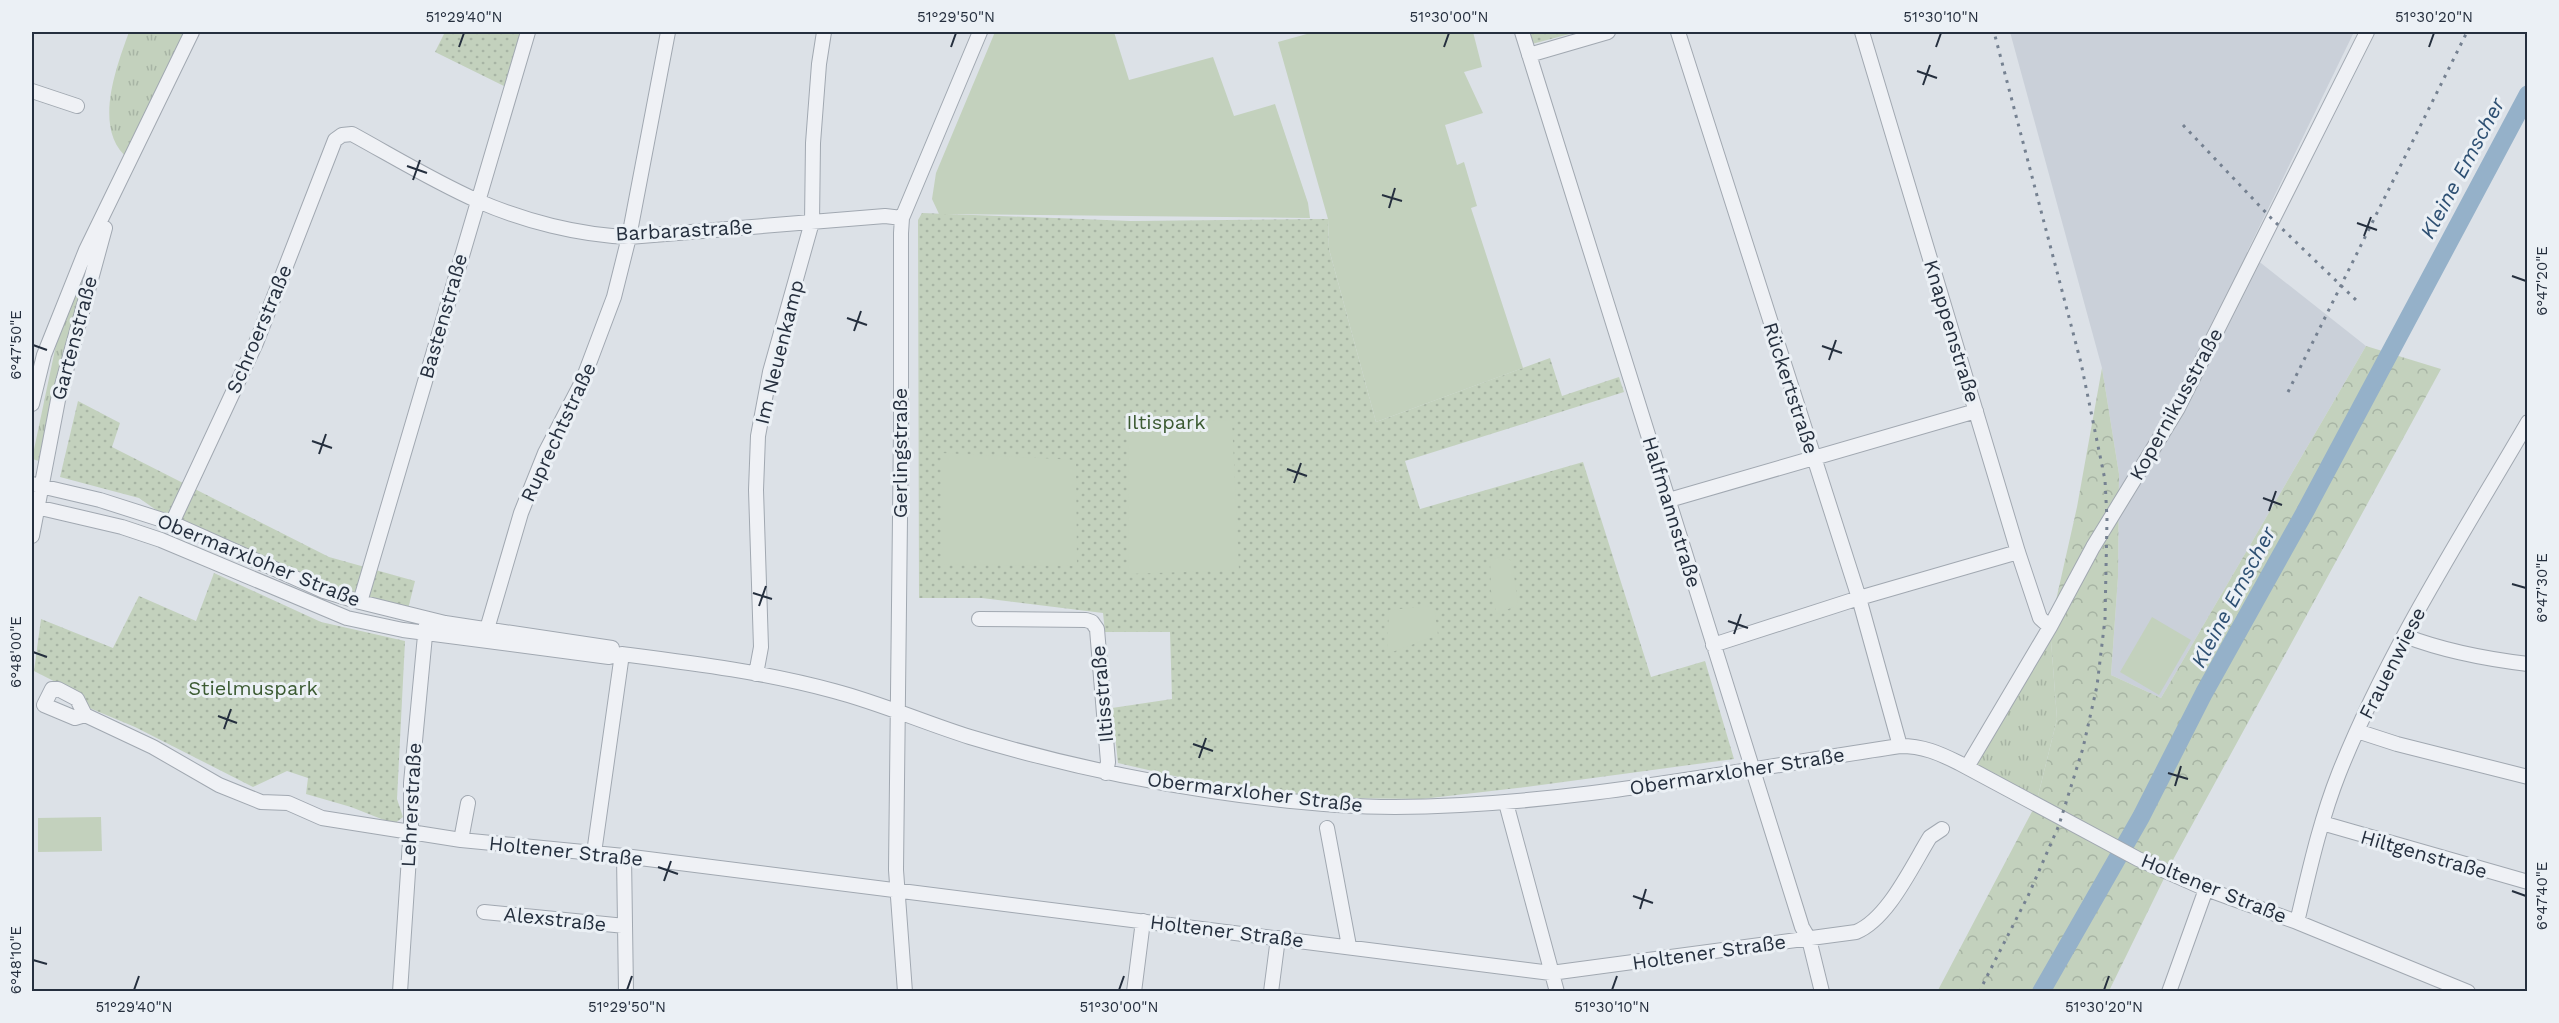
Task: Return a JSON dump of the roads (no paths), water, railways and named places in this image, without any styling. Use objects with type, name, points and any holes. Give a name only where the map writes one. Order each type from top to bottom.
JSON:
[{"type":"street","name":"Gartenstraße","points":[[32,404],[44,355],[86,250],[192,32]]},
{"type":"street","name":"Bastenstraße","points":[[360,602],[528,32]]},
{"type":"street","name":"Ruprechtstraße","points":[[487,628],[504,566],[533,483],[545,453],[582,382],[600,339],[616,290],[629,237],[668,32]]},
{"type":"street","name":"Im Neuenkamp","points":[[756,674],[761,647],[756,490],[758,436],[770,372],[812,222],[813,143],[819,64],[824,32]]},
{"type":"street","name":"Gerlingstraße","points":[[905,992],[896,890],[902,218],[980,32]]},
{"type":"street","name":"Halfmannstraße","points":[[1522,32],[1669,500],[1750,768],[1802,927],[1809,939],[1822,992]]},
{"type":"street","points":[[1529,55],[1608,32]]},
{"type":"street","name":"Rückertstraße","points":[[1678,32],[1859,598],[1900,746]]},
{"type":"street","name":"Knappenstraße","points":[[1862,32],[2018,552],[2040,618],[2050,627]]},
{"type":"street","name":"Kopernikusstraße","points":[[1967,767],[2050,627],[2093,547],[2178,408],[2367,32]]},
{"type":"street","points":[[32,91],[77,106]]},
{"type":"street","name":"Barbarastraße","points":[[342,135],[352,135],[477,201],[544,223],[610,236],[629,237],[885,216],[902,218]]},
{"type":"street","name":"Schroerstraße","points":[[172,523],[256,343],[335,140],[342,135]]},
{"type":"street","name":"Gartenstraße","points":[[32,536],[35,485],[69,353],[116,191]]},
{"type":"street","points":[[1669,500],[1813,456],[1976,411]]},
{"type":"street","name":"Frauenwiese","points":[[2297,922],[2322,823],[2338,775],[2357,731],[2440,571],[2528,422]]},
{"type":"street","name":"Obermarxloher Straße","points":[[35,485],[100,500],[172,523],[314,586],[426,626],[487,628],[612,648],[621,654]]},
{"type":"street","name":"Obermarxloher Straße","points":[[34,507],[122,527],[161,540],[347,618],[426,626],[609,657],[621,654],[756,674],[835,691],[1040,757],[1106,773],[1212,791],[1328,805],[1394,807],[1506,803],[1588,795],[1900,746],[1933,750],[1967,767]]},
{"type":"street","points":[[1713,645],[1859,598],[2018,552]]},
{"type":"street","name":"Iltisstraße","points":[[979,619],[1086,620],[1092,622],[1097,629],[1108,762],[1106,773]]},
{"type":"street","name":"Lehrerstraße","points":[[400,992],[411,832],[411,774],[426,626]]},
{"type":"street","points":[[2405,636],[2470,654],[2528,664]]},
{"type":"street","points":[[594,853],[621,654]]},
{"type":"street","name":"Holtener Straße","points":[[85,715],[153,747],[219,785],[261,802],[288,803],[322,818],[461,840],[624,856],[1551,973],[1856,932],[1874,923],[1930,837],[1942,830]]},
{"type":"street","points":[[2357,731],[2397,744],[2528,777]]},
{"type":"street","name":"Holtener Straße","points":[[1967,767],[2138,859],[2206,889],[2297,922],[2468,992]]},
{"type":"street","name":"Holtener Straße","points":[[461,840],[468,803]]},
{"type":"street","points":[[1506,803],[1557,992]]},
{"type":"street","name":"Hiltgenstraße","points":[[2322,823],[2386,844],[2528,882]]},
{"type":"street","points":[[1327,828],[1349,946]]},
{"type":"street","name":"Alexstraße","points":[[624,856],[626,992]]},
{"type":"street","points":[[2169,992],[2206,889]]},
{"type":"street","name":"Alexstraße","points":[[484,912],[625,926]]},
{"type":"street","points":[[1134,992],[1143,921]]},
{"type":"street","points":[[1271,992],[1278,938]]},
{"type":"waterway","name":"Kleine Emscher","points":[[2041,992],[2141,817],[2204,693],[2306,510],[2528,94]]},
{"type":"railway","points":[[1979,992],[2028,896],[2059,825],[2083,748],[2097,686],[2105,619],[2107,519],[2105,480],[2081,363],[1994,32]]},
{"type":"railway","points":[[2288,392],[2467,32]]},
{"type":"railway","points":[[2183,125],[2272,219],[2356,300]]},
{"type":"park label","name":"Iltispark","points":[[1166,422]]},
{"type":"park label","name":"Stielmuspark","points":[[253,688]]}]
